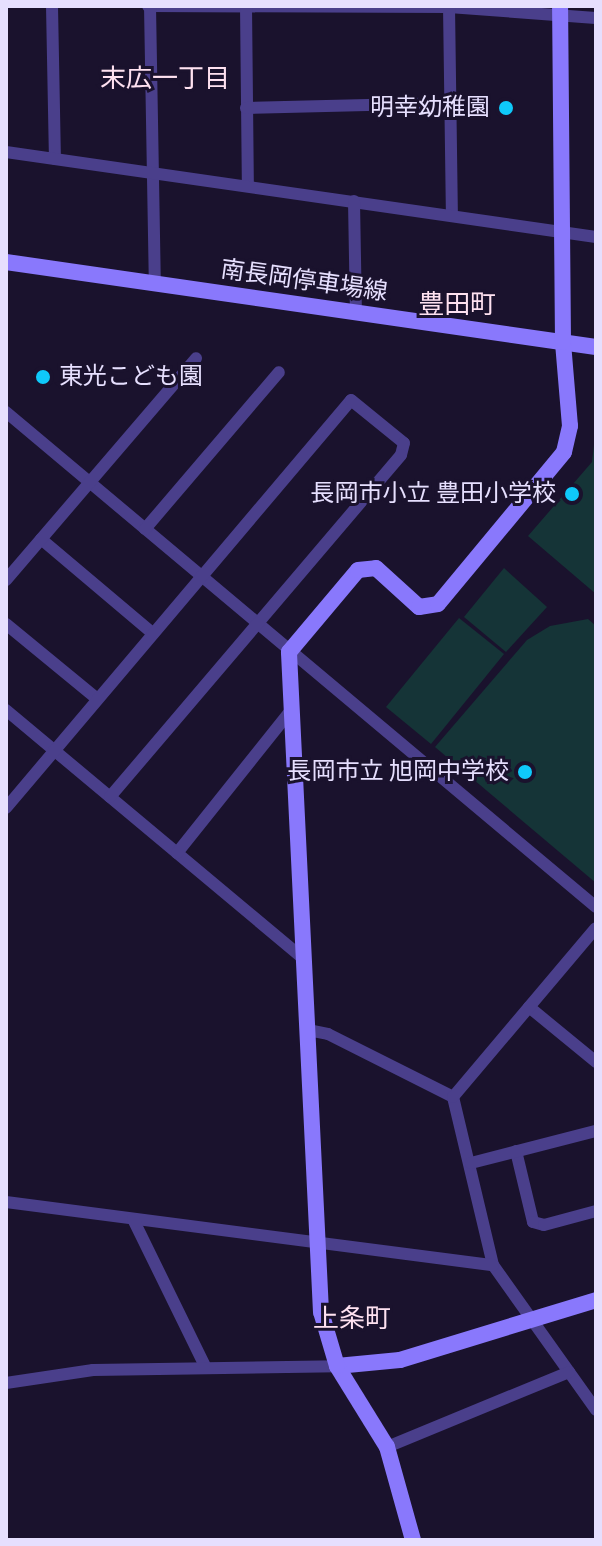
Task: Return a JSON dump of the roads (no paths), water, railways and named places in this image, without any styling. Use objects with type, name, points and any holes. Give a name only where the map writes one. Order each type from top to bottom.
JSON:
[{"type":"street","points":[[52,6],[55,159]]},
{"type":"street","points":[[155,284],[149,6],[449,6],[560,11],[596,18]]},
{"type":"street","points":[[449,6],[452,215]]},
{"type":"street","points":[[246,7],[248,185]]},
{"type":"street","points":[[413,1540],[387,1447],[337,1366],[321,1312],[289,652],[358,570],[376,568],[419,607],[438,604],[564,452],[570,426],[563,342],[560,11]]},
{"type":"street","points":[[246,108],[450,103]]},
{"type":"street","points":[[6,152],[596,237]]},
{"type":"street","points":[[354,201],[356,313]]},
{"type":"street","name":"南長岡停車場線","points":[[6,262],[596,347]]},
{"type":"street","points":[[6,580],[196,358]]},
{"type":"street","points":[[145,529],[279,372]]},
{"type":"street","points":[[6,808],[55,751],[95,697],[351,400],[404,443],[401,455],[110,797]]},
{"type":"street","points":[[6,412],[596,907]]},
{"type":"street","points":[[41,539],[151,632]]},
{"type":"street","points":[[6,624],[95,697]]},
{"type":"street","points":[[177,853],[292,709]]},
{"type":"street","points":[[6,710],[304,959]]},
{"type":"street","points":[[453,1097],[596,928]]},
{"type":"street","points":[[529,1007],[594,1056]]},
{"type":"street","points":[[308,1030],[328,1034],[453,1097],[493,1265],[596,1410]]},
{"type":"street","points":[[471,1163],[596,1131]]},
{"type":"street","points":[[516,1151],[533,1222],[544,1225],[596,1211]]},
{"type":"street","points":[[6,1202],[493,1265]]},
{"type":"street","points":[[133,1219],[206,1368]]},
{"type":"street","points":[[6,1383],[93,1370],[337,1366],[400,1360],[596,1300]]},
{"type":"street","points":[[387,1447],[569,1372]]},
{"type":"place","name":"明幸幼稚園","points":[[506,108]]},
{"type":"place","name":"東光こども園","points":[[43,377]]},
{"type":"place","name":"長岡市小立 豊田小学校","points":[[572,494]]},
{"type":"place","name":"長岡市立 旭岡中学校","points":[[525,772]]},
{"type":"district","name":"末広一丁目","points":[[165,79]]},
{"type":"district","name":"豊田町","points":[[457,305]]},
{"type":"district","name":"上条町","points":[[352,1319]]}]
